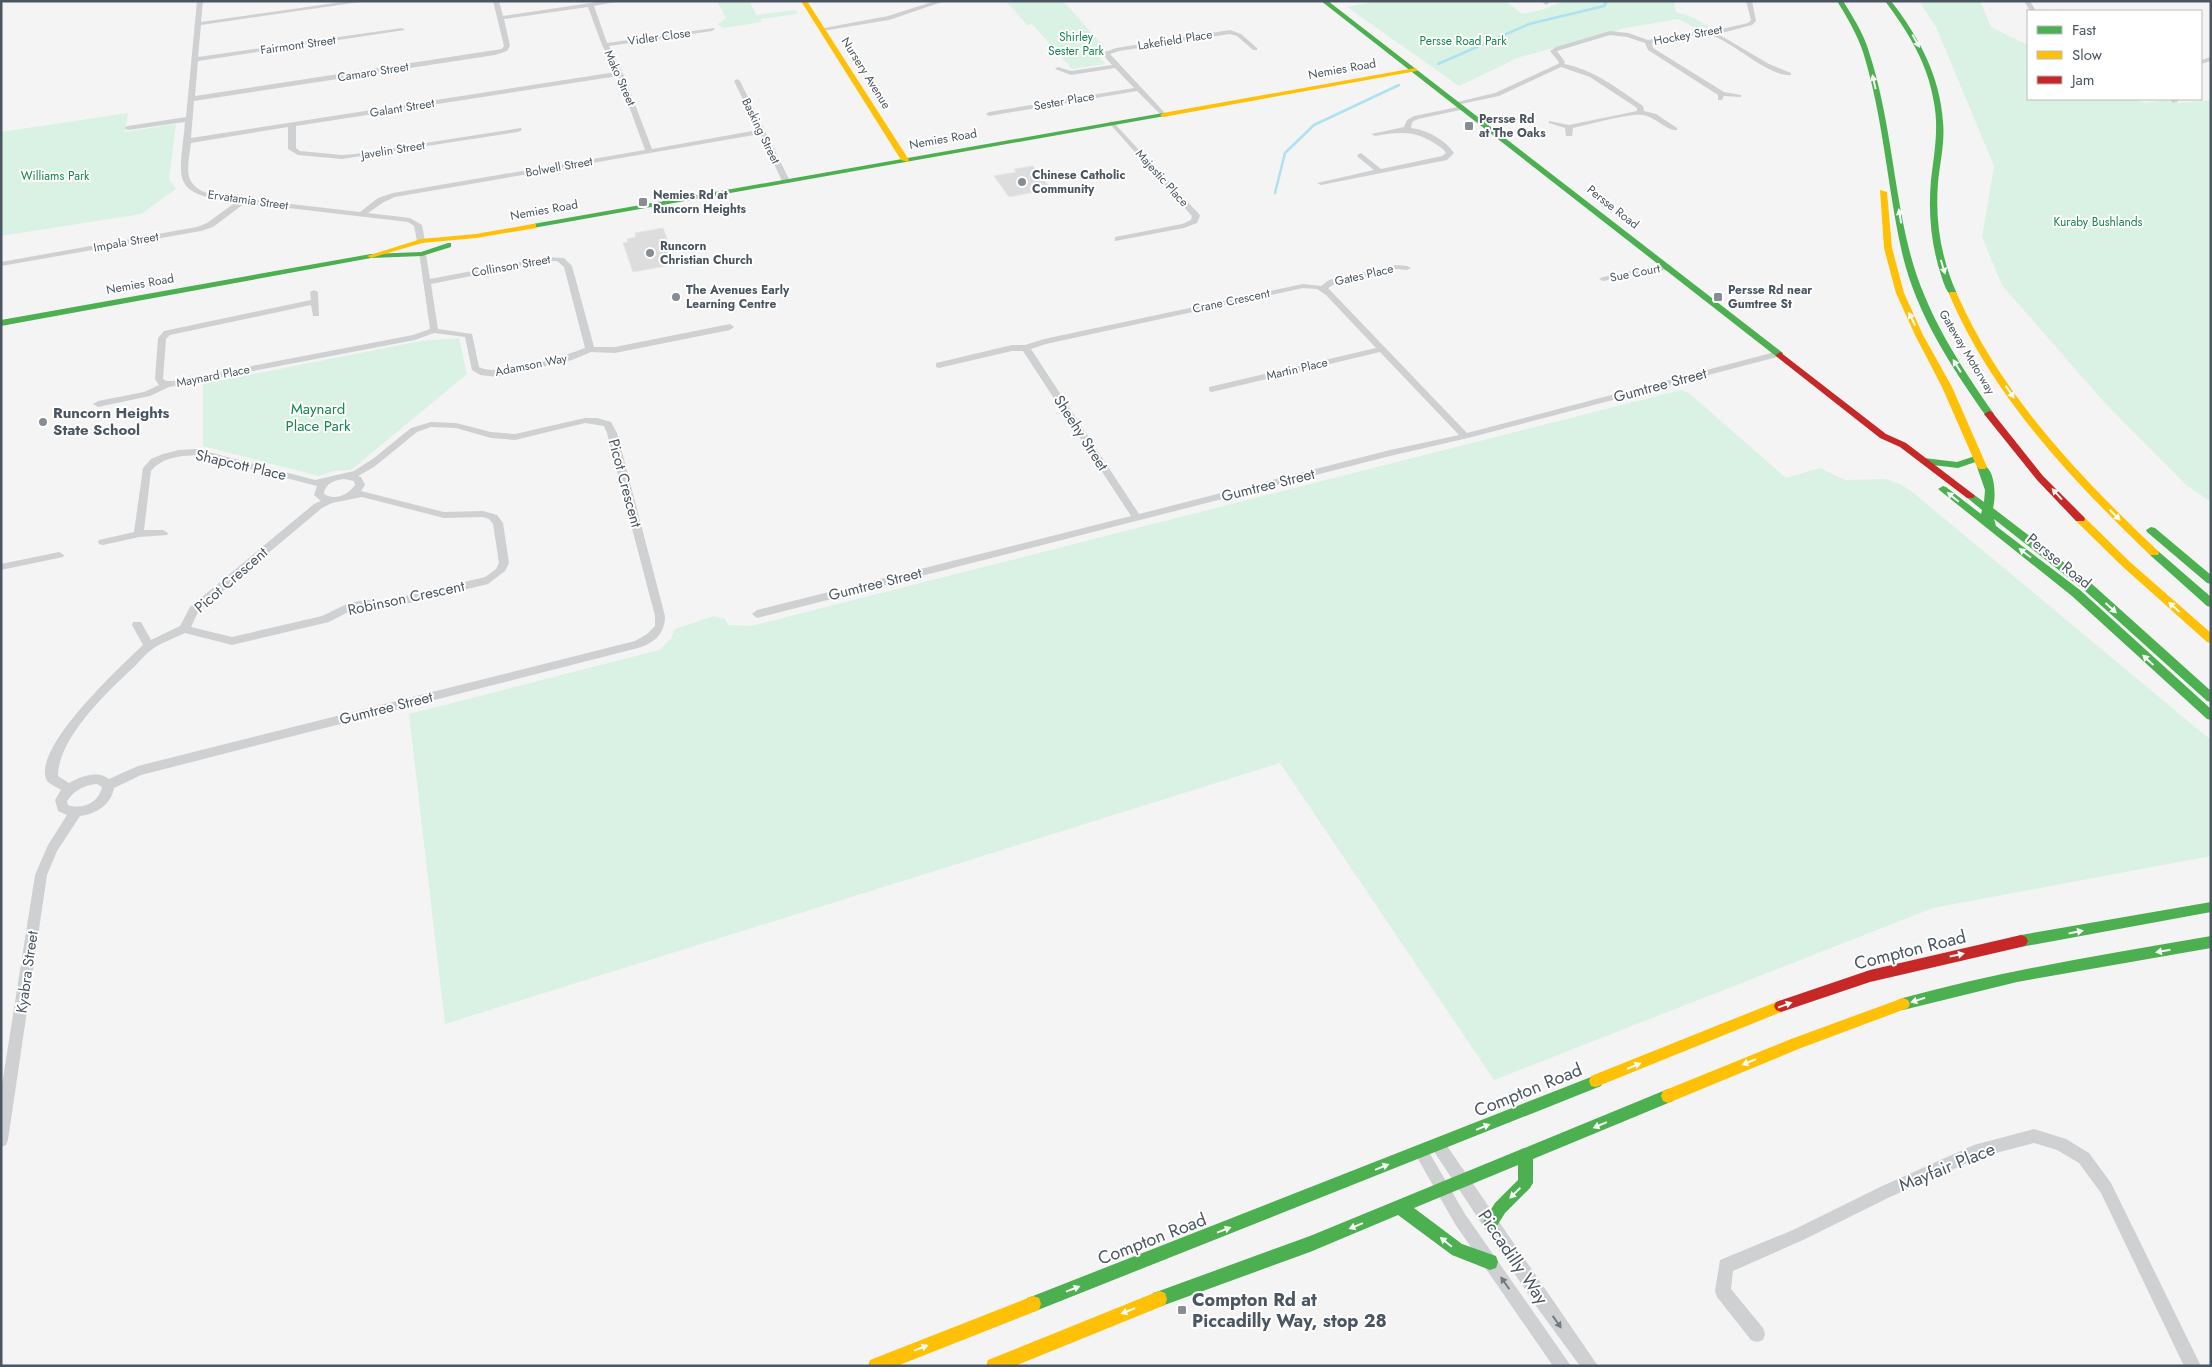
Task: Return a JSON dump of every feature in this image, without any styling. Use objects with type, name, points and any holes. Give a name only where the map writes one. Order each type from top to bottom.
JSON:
[{"type":"main road","name":"Nursery Avenue","points":[[804,1],[905,160]]},
{"type":"main road","name":"Persse Road","points":[[1324,1],[1883,436],[1902,445],[1924,461],[2088,587],[2211,698]]},
{"type":"main road","name":"Gateway Motorway","points":[[1840,1],[1855,26],[1866,50],[1882,130],[1887,142],[1909,265],[1937,332],[1966,382],[2003,432],[2067,505],[2123,560],[2211,639]]},
{"type":"main road","name":"Gateway Motorway","points":[[1888,1],[1917,41],[1937,91],[1940,125],[1932,195],[1936,240],[1943,268],[1959,309],[1983,353],[2024,414],[2114,514],[2211,602]]},
{"type":"main road","name":"Nemies Road","points":[[1,323],[421,248],[476,236],[1415,70]]},
{"type":"main road","points":[[1882,130],[1878,143],[1886,230],[1894,276],[1907,309],[1947,387],[1992,491],[1992,497],[1986,508],[1986,513],[1992,527]]},
{"type":"main road","points":[[2024,414],[2045,426],[2088,471]]},
{"type":"main road","name":"Persse Road","points":[[1883,436],[1893,449],[2076,593],[2211,716]]},
{"type":"main road","points":[[1924,461],[1957,465],[1969,463],[1978,458]]},
{"type":"main road","points":[[2141,521],[2211,581]]},
{"type":"main road","name":"Compton Road","points":[[876,1366],[1421,1152],[1780,1006],[1869,976],[1977,950],[2211,907]]},
{"type":"main road","points":[[994,1366],[1173,1292],[1310,1244],[1401,1208],[1796,1043],[1897,1006],[2006,978],[2211,942]]},
{"type":"main road","points":[[1490,1224],[1500,1208],[1525,1183],[1526,1156]]},
{"type":"main road","points":[[1401,1208],[1457,1250],[1490,1262]]},
{"type":"street","name":"Ervatamia Street","points":[[200,1],[184,176],[187,185],[195,192],[211,197],[410,220],[418,225],[421,248]]},
{"type":"street","points":[[198,24],[364,1]]},
{"type":"street","name":"Camaro Street","points":[[191,99],[505,50],[507,46],[496,1]]},
{"type":"street","points":[[500,18],[618,1]]},
{"type":"street","points":[[919,1],[928,6]]},
{"type":"street","points":[[822,29],[889,18],[942,1]]},
{"type":"street","name":"Hockey Street","points":[[1560,65],[1562,62],[1553,51],[1610,34],[1620,33],[1648,42],[1693,34],[1713,33],[1750,24],[1754,20],[1750,1]]},
{"type":"street","name":"Mako Street","points":[[590,5],[618,74],[622,78],[649,151]]},
{"type":"street","name":"Vidler Close","points":[[605,44],[712,29]]},
{"type":"street","name":"Fairmont Street","points":[[194,60],[402,30]]},
{"type":"street","name":"Lakefield Place","points":[[1116,66],[1106,55],[1107,53],[1222,33],[1235,33],[1255,49]]},
{"type":"street","points":[[1713,33],[1767,65],[1789,74]]},
{"type":"street","points":[[1648,42],[1650,49],[1720,97],[1740,96]]},
{"type":"street","points":[[1407,128],[1409,121],[1416,117],[1497,95],[1560,65],[1574,67],[1591,74],[1641,107],[1640,112]]},
{"type":"street","points":[[1058,69],[1071,73],[1116,66],[1163,114]]},
{"type":"street","name":"Galant Street","points":[[187,142],[618,74]]},
{"type":"street","name":"Basking Street","points":[[737,81],[786,181]]},
{"type":"street","name":"Sester Place","points":[[988,114],[1138,89]]},
{"type":"street","points":[[1551,122],[1569,130],[1640,112],[1654,115],[1675,129]]},
{"type":"street","points":[[128,128],[189,119]]},
{"type":"street","name":"Majestic Place","points":[[1112,123],[1196,216],[1194,221],[1184,226],[1118,239]]},
{"type":"street","name":"Javelin Street","points":[[292,125],[292,149],[298,152],[342,157],[518,130]]},
{"type":"street","points":[[1321,183],[1444,158],[1450,154],[1448,148],[1422,131],[1407,128],[1375,134]]},
{"type":"street","name":"Bolwell Street","points":[[362,214],[381,200],[392,195],[761,132]]},
{"type":"street","points":[[1360,155],[1379,171]]},
{"type":"street","name":"Impala Street","points":[[1,264],[198,229],[210,225],[243,201]]},
{"type":"street","points":[[421,248],[434,330]]},
{"type":"street","name":"Collinson Street","points":[[426,282],[546,259],[556,258],[564,261],[568,266],[590,349]]},
{"type":"street","name":"Sue Court","points":[[1603,279],[1667,267]]},
{"type":"street","name":"Gates Place","points":[[1323,288],[1332,282],[1396,268],[1407,268]]},
{"type":"street","name":"Crane Crescent","points":[[939,365],[1012,348],[1026,348],[1044,342],[1303,286],[1323,288]]},
{"type":"street","points":[[1323,288],[1465,436]]},
{"type":"street","points":[[314,292],[316,314]]},
{"type":"street","name":"Maynard Place","points":[[314,302],[167,333],[162,338],[159,379],[163,384],[167,384],[415,337],[434,330]]},
{"type":"street","name":"Adamson Way","points":[[434,330],[448,334],[462,333],[469,336],[475,368],[483,374],[498,374],[569,358],[590,349],[615,350],[730,327]]},
{"type":"street","name":"Sheehy Street","points":[[1026,348],[1137,518]]},
{"type":"street","name":"Martin Place","points":[[1212,389],[1383,349]]},
{"type":"street","name":"Gumtree Street","points":[[757,614],[1390,453],[1465,436],[1778,354]]},
{"type":"street","points":[[98,404],[148,394],[167,384]]},
{"type":"street","name":"Picot Crescent","points":[[358,482],[416,429],[430,424],[444,422],[515,437],[583,421],[598,420],[608,424],[612,433],[660,616],[660,627]]},
{"type":"street","name":"Shapcott Place","points":[[139,534],[146,470],[154,461],[166,456],[197,452],[322,493]]},
{"type":"street","points":[[338,477],[358,482],[350,496],[322,493],[338,477]]},
{"type":"street","name":"Robinson Crescent","points":[[184,629],[232,641],[325,619],[349,607],[364,604],[385,605],[488,580],[500,571],[504,563],[498,523],[493,517],[483,514],[444,515],[358,482]]},
{"type":"street","name":"Picot Crescent","points":[[69,789],[52,778],[52,766],[60,746],[77,720],[104,688],[150,646],[184,629],[194,610],[322,493]]},
{"type":"street","points":[[103,542],[139,534],[163,533]]},
{"type":"street","points":[[1,567],[58,555]]},
{"type":"street","points":[[137,625],[150,646]]},
{"type":"street","name":"Gumtree Street","points":[[108,785],[138,771],[638,644],[651,637],[660,627]]},
{"type":"street","points":[[90,780],[102,780],[108,785],[108,792],[101,802],[87,810],[76,812],[67,811],[61,805],[61,800],[69,789],[90,780]]},
{"type":"street","name":"Kyabra Street","points":[[1,1140],[7,1076],[41,876],[52,849],[76,812]]},
{"type":"street","name":"Mayfair Place","points":[[1758,1334],[1723,1290],[1726,1266],[1798,1235],[1885,1192],[1978,1150],[2034,1136],[2061,1144],[2084,1158],[2106,1188],[2193,1366]]},
{"type":"street","name":"Piccadilly Way","points":[[1438,1145],[1490,1224],[1590,1366]]},
{"type":"street","name":"Piccadilly Way","points":[[1421,1152],[1443,1191],[1490,1262],[1563,1366]]},
{"type":"green space","points":[[717,1],[749,1],[757,15],[795,10],[798,14],[760,19],[762,22],[723,28],[718,24],[726,18]]},
{"type":"green space","name":"Shirley Sester Park","points":[[1006,1],[1063,1],[1106,49],[1101,51],[1099,57],[1105,64],[1072,69],[1032,24],[1027,25]]},
{"type":"green space","name":"Persse Road Park","points":[[1379,1],[1505,1],[1522,14],[1542,10],[1564,1],[1674,1],[1676,12],[1692,17],[1709,27],[1698,29],[1678,19],[1625,28],[1520,57],[1459,86],[1347,7]]},
{"type":"green space","name":"Kuraby Bushlands","points":[[1919,1],[1980,1],[1991,27],[2027,45],[2027,100],[2138,100],[2145,103],[2163,100],[2177,103],[2211,100],[2211,502],[2186,485],[2104,402],[2002,285],[1982,237],[1994,166],[1936,27]]},
{"type":"green space","name":"Williams Park","points":[[128,113],[125,132],[176,124],[169,179],[176,189],[141,214],[1,236],[1,132]]},
{"type":"green space","name":"Maynard Place Park","points":[[459,338],[467,374],[351,470],[334,471],[319,476],[203,446],[203,384],[420,341]]},
{"type":"green space","points":[[1681,390],[1689,393],[1786,478],[1820,468],[1845,480],[1885,479],[1900,484],[1911,491],[2211,740],[2211,856],[1933,908],[1494,1080],[1280,763],[445,1024],[409,714],[659,650],[671,639],[675,629],[714,616],[725,619],[728,625],[751,626]]},
{"type":"building","name":"Chinese Catholic Community","points":[[1033,166],[1051,189],[1009,197],[994,176],[1016,172],[1014,169]]},
{"type":"building","name":"Runcorn Christian Church","points":[[663,228],[677,264],[633,272],[623,243],[628,242],[627,239],[636,237],[635,233]]},
{"type":"waterway","points":[[1438,64],[1529,24],[1604,6],[1607,1]]},
{"type":"waterway","points":[[1275,193],[1285,153],[1314,125],[1399,85]]},
{"type":"traffic: fast","points":[[1324,1],[1780,355]]},
{"type":"traffic: fast","points":[[1840,1],[1855,26],[1866,51],[1887,142],[1905,249],[1915,283],[1937,333],[1966,382],[1989,414]]},
{"type":"traffic: fast","points":[[1888,1],[1916,42],[1924,57],[1935,88],[1940,122],[1933,203],[1935,230],[1943,270],[1953,294]]},
{"type":"traffic: fast","points":[[533,226],[1163,115]]},
{"type":"traffic: fast","points":[[1,323],[371,256],[422,254],[448,245]]},
{"type":"traffic: fast","points":[[1924,461],[1958,465],[1978,458]]},
{"type":"traffic: fast","points":[[1982,467],[1988,480],[1991,494],[1986,513],[1992,527]]},
{"type":"traffic: fast","points":[[1943,489],[2076,593],[2211,716]]},
{"type":"traffic: fast","points":[[1970,496],[2088,587],[2211,698]]},
{"type":"traffic: fast","points":[[2151,530],[2211,581]]},
{"type":"traffic: fast","points":[[2154,553],[2211,603]]},
{"type":"traffic: fast","points":[[2021,941],[2211,907]]},
{"type":"traffic: fast","points":[[1903,1004],[1941,993],[2017,976],[2211,942]]},
{"type":"traffic: fast","points":[[1033,1304],[1596,1081]]},
{"type":"traffic: fast","points":[[1159,1299],[1310,1244],[1668,1096]]},
{"type":"traffic: fast","points":[[1490,1224],[1500,1208],[1525,1183],[1526,1156]]},
{"type":"traffic: fast","points":[[1401,1208],[1457,1250],[1490,1262]]},
{"type":"traffic: slow","points":[[804,1],[905,160]]},
{"type":"traffic: slow","points":[[1163,115],[1415,70]]},
{"type":"traffic: slow","points":[[1883,192],[1888,248],[1900,293],[1919,335],[1947,387],[1982,467]]},
{"type":"traffic: slow","points":[[371,256],[421,241],[476,236],[533,226]]},
{"type":"traffic: slow","points":[[1953,294],[1970,330],[2013,400],[2080,480],[2154,553]]},
{"type":"traffic: slow","points":[[2080,519],[2126,564],[2211,639]]},
{"type":"traffic: slow","points":[[1668,1096],[1796,1043],[1903,1004]]},
{"type":"traffic: slow","points":[[1596,1081],[1781,1006]]},
{"type":"traffic: slow","points":[[994,1366],[1159,1299]]},
{"type":"traffic: slow","points":[[876,1366],[1033,1304]]},
{"type":"traffic: jam","points":[[1780,355],[1883,436],[1903,445],[1970,496]]},
{"type":"traffic: jam","points":[[1989,414],[2040,478],[2080,519]]},
{"type":"traffic: jam","points":[[1781,1006],[1870,976],[2021,941]]},
{"type":"place","name":"Persse Rd at The Oaks","points":[[1469,126]]},
{"type":"place","name":"Chinese Catholic Community","points":[[1022,182]]},
{"type":"place","name":"Nemies Rd at Runcorn Heights","points":[[643,202]]},
{"type":"place","name":"Runcorn Christian Church","points":[[650,253]]},
{"type":"place","name":"The Avenues Early Learning Centre","points":[[676,297]]},
{"type":"place","name":"Persse Rd near Gumtree St","points":[[1718,297]]},
{"type":"place","name":"Runcorn Heights State School","points":[[43,422]]},
{"type":"place","name":"Compton Rd at Piccadilly Way, stop 28","points":[[1182,1310]]}]
